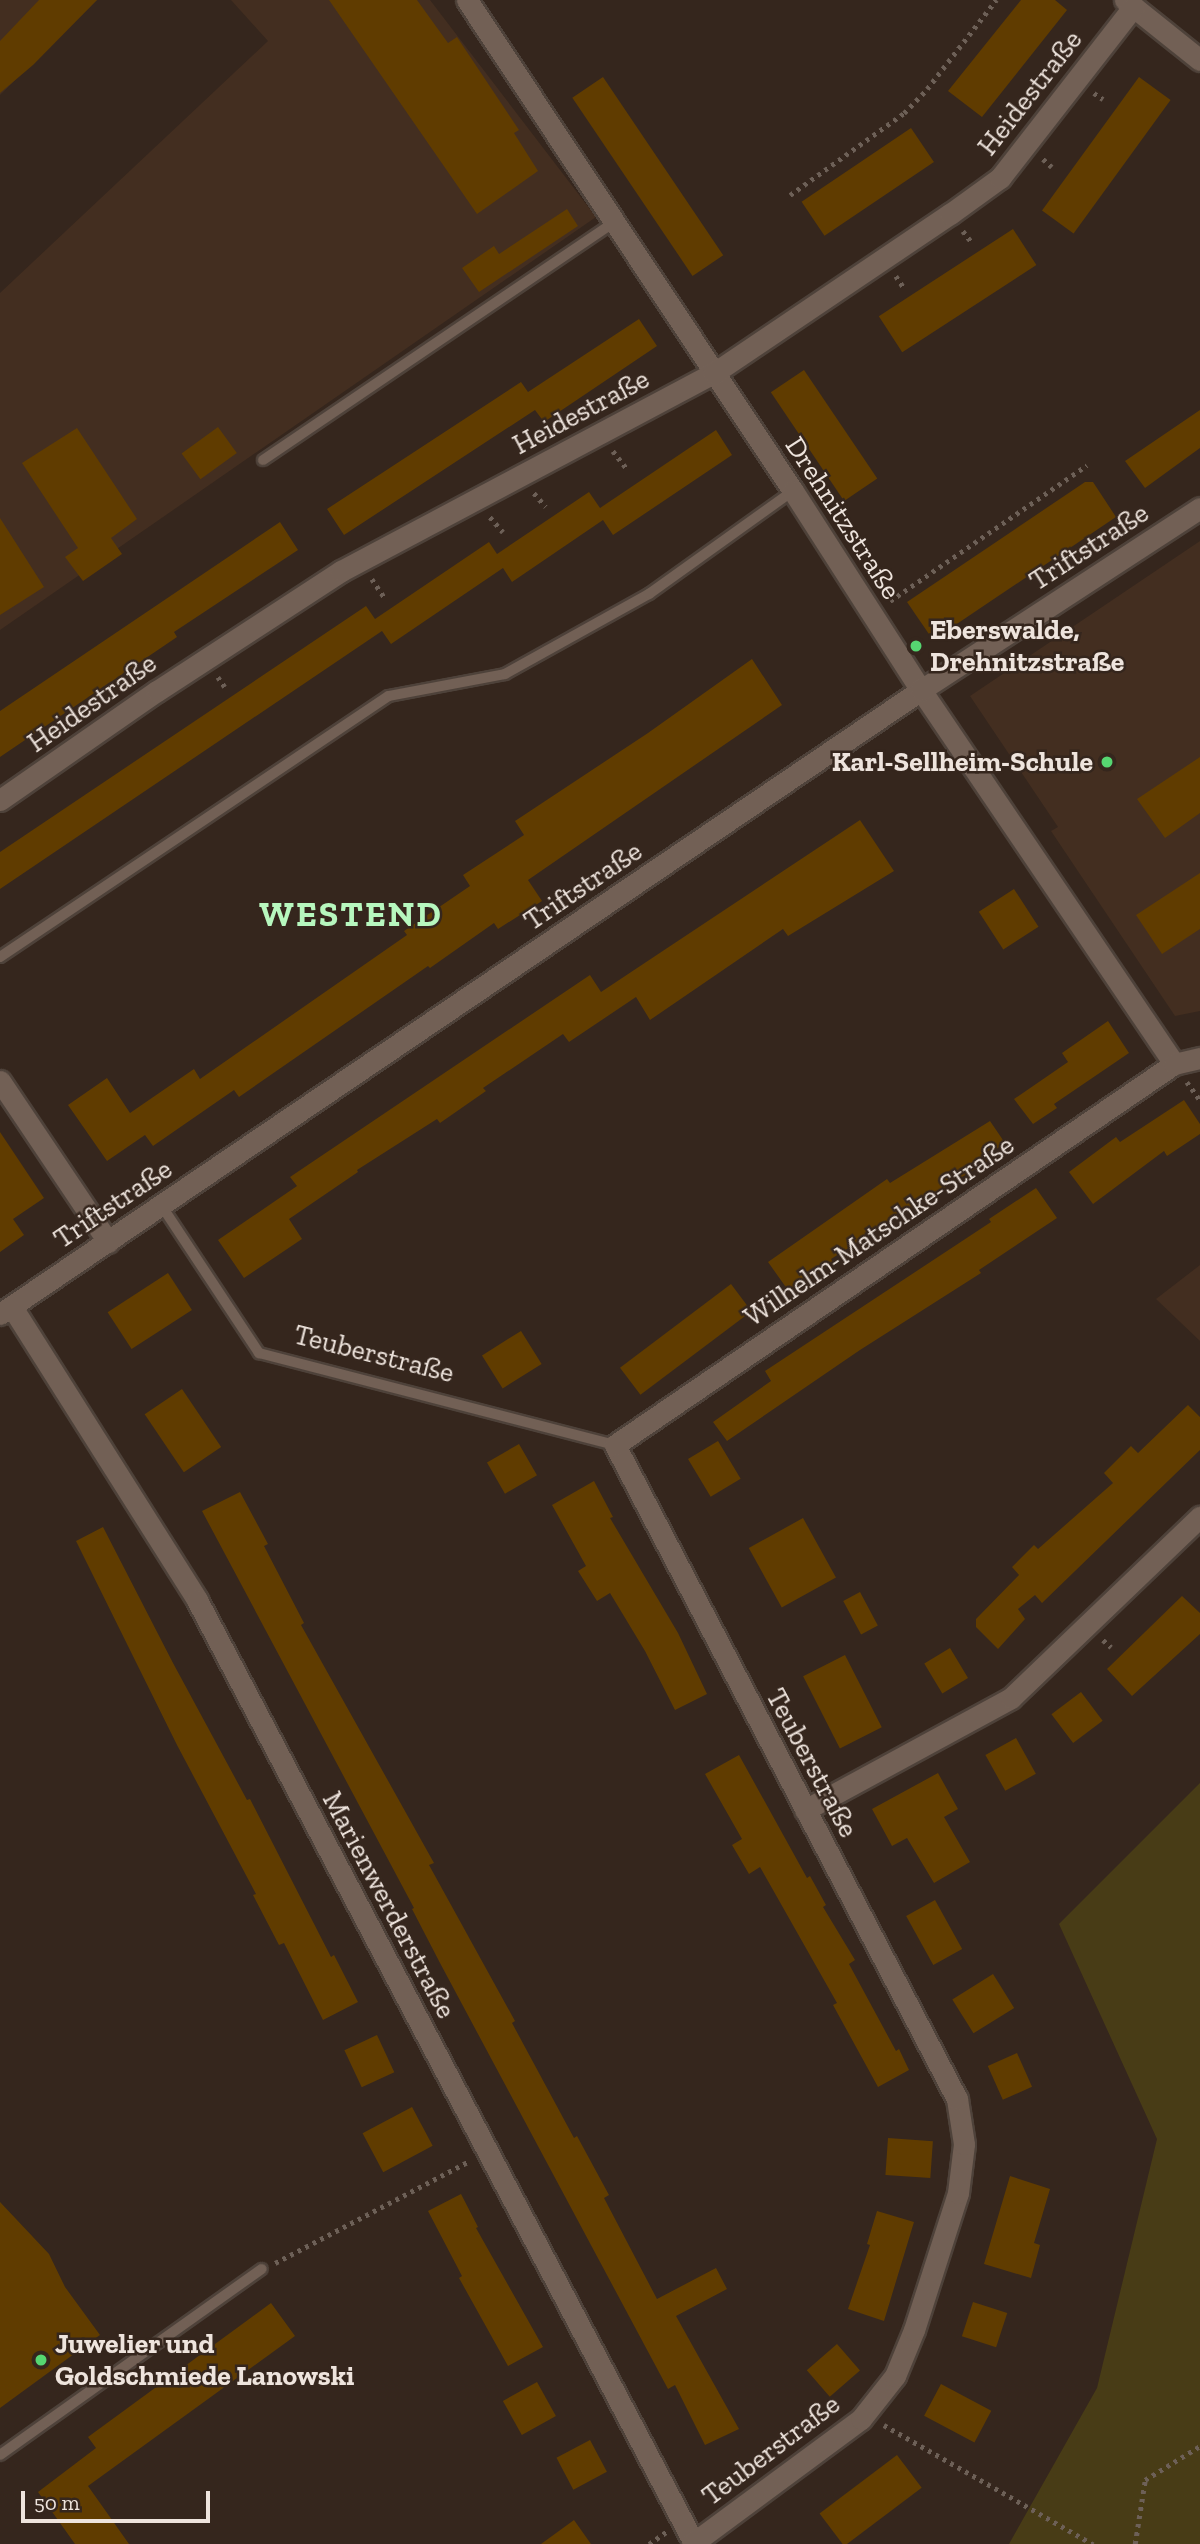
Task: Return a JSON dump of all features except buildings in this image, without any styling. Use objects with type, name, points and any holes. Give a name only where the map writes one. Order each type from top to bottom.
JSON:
[{"type":"street","points":[[1129,4],[1200,60]]},
{"type":"street","name":"Heidestraße","points":[[0,800],[157,691],[341,571],[714,373],[1000,178],[1129,4]]},
{"type":"street","name":"Drehnitzstraße","points":[[480,5],[615,222],[921,690],[1174,1064]]},
{"type":"street","name":"Triftstraße","points":[[6,1311],[921,690],[1200,508]]},
{"type":"street","points":[[1174,1064],[1200,1058]]},
{"type":"street","name":"Wilhelm-Matschke-Straße","points":[[615,1445],[1174,1064]]},
{"type":"street","points":[[0,1081],[108,1242]]},
{"type":"street","name":"Marienwerderstraße","points":[[6,1311],[197,1600],[693,2543]]},
{"type":"street","name":"Teuberstraße","points":[[615,1445],[957,2099],[964,2144],[958,2193],[914,2330],[895,2376],[865,2414],[693,2543]]},
{"type":"street","points":[[805,1810],[1011,1698],[1200,1517]]},
{"type":"lane","points":[[263,460],[615,222]]},
{"type":"lane","points":[[0,957],[388,696],[505,674],[649,594],[793,491]]},
{"type":"lane","name":"Teuberstraße","points":[[161,1205],[259,1353],[615,1445]]},
{"type":"lane","points":[[0,2455],[262,2269]]},
{"type":"path","points":[[790,195],[904,113],[927,89],[996,0]]},
{"type":"path","points":[[872,614],[1087,465]]},
{"type":"path","points":[[262,2269],[488,2152]]},
{"type":"path","points":[[865,2414],[1093,2544]]},
{"type":"path","points":[[1135,2544],[1145,2480],[1200,2446]]},
{"type":"shaded area","points":[[0,0],[97,0],[0,95]]},
{"type":"shaded area","points":[[231,0],[430,0],[596,217],[0,630],[0,293],[268,41]]},
{"type":"shaded area","name":"Karl-Sellheim-Schule","points":[[1200,541],[1200,1011],[1175,1016],[1051,831],[1058,827],[970,696]]},
{"type":"shaded area","points":[[1200,1265],[1200,1341],[1156,1299]]},
{"type":"shaded area","points":[[1200,1783],[1200,2544],[1009,2544],[1097,2388],[1157,2139],[1059,1924]]},
{"type":"place","name":"Eberswalde, Drehnitzstraße","points":[[916,646]]},
{"type":"place","name":"Karl-Sellheim-Schule","points":[[1107,762]]},
{"type":"place","name":"Juwelier und Goldschmiede Lanowski","points":[[41,2360]]},
{"type":"district","name":"WESTEND","points":[[351,914]]}]
